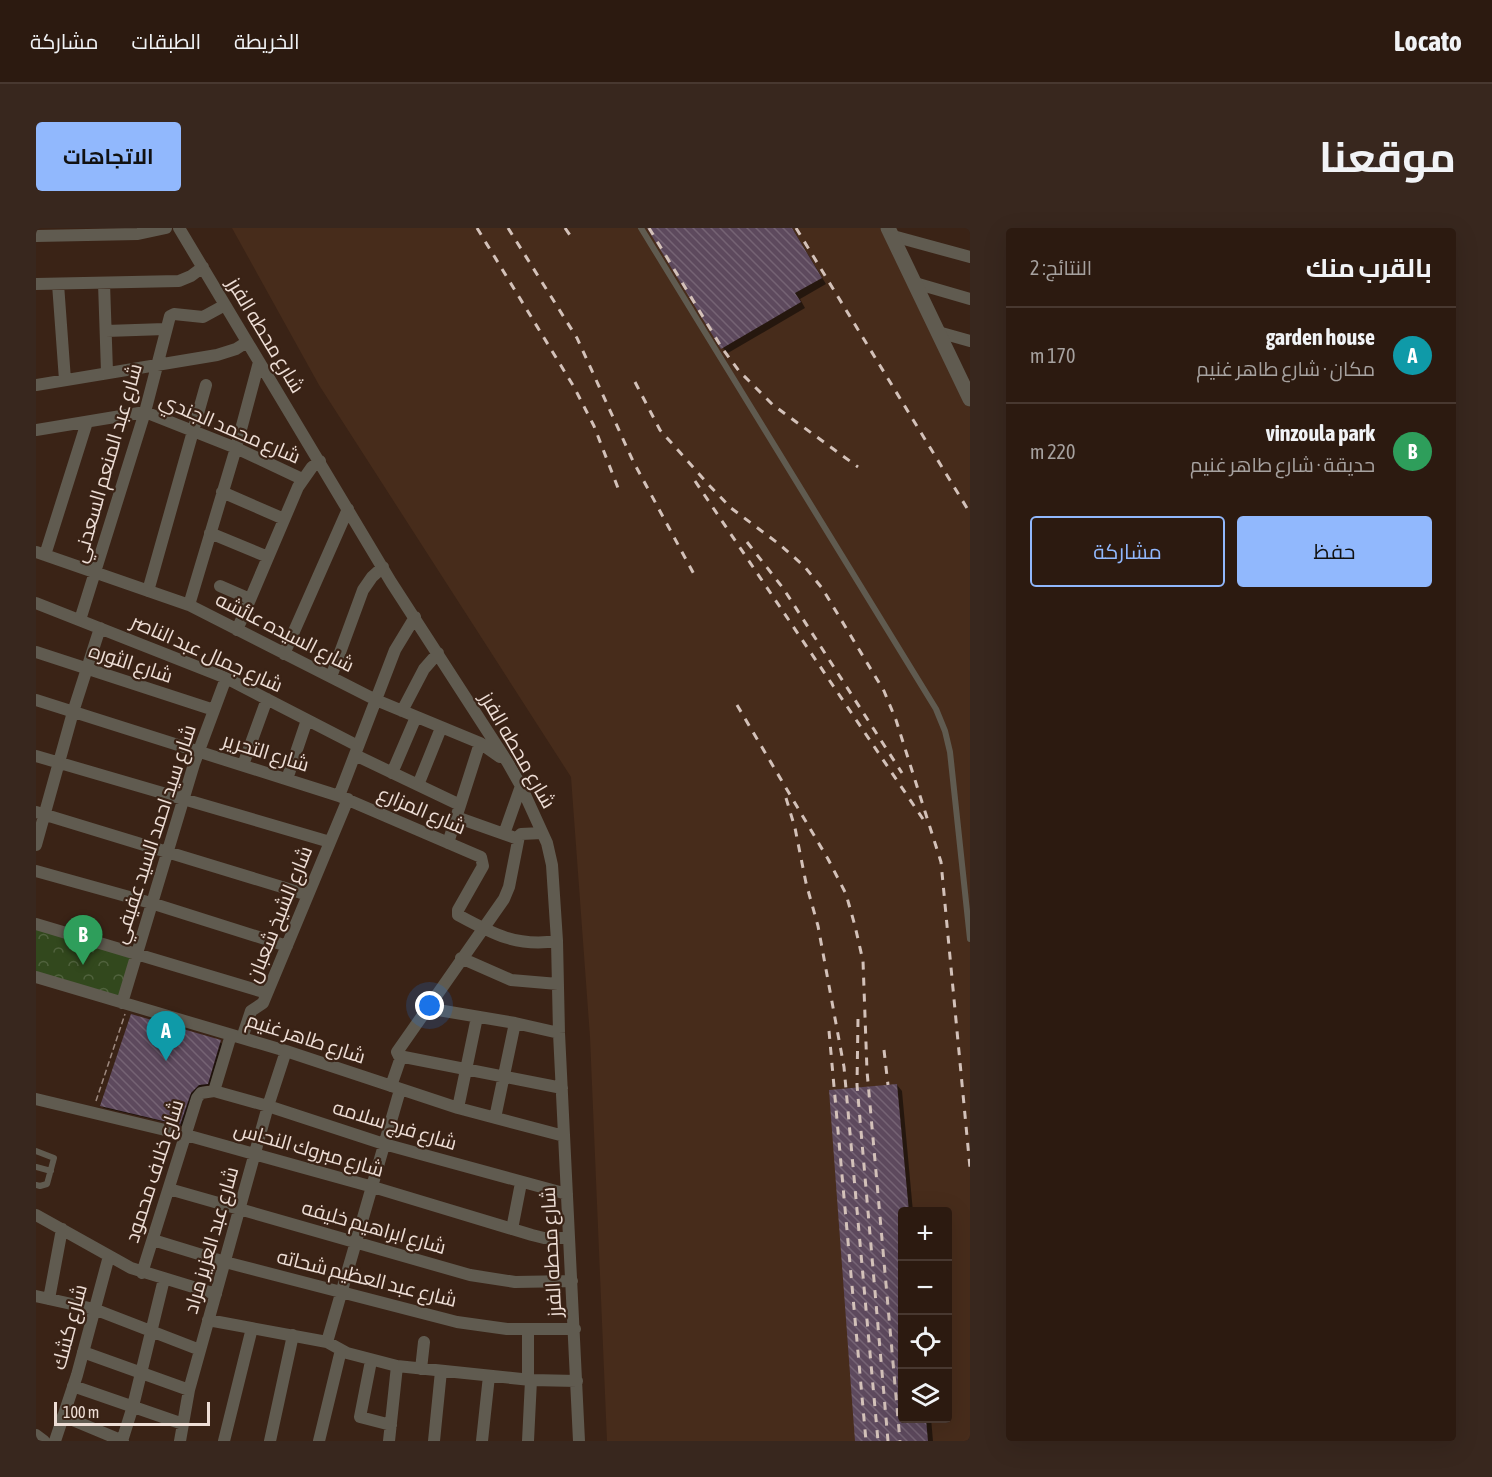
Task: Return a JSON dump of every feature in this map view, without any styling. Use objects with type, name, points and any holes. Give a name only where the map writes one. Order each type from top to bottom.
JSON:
[{"type":"street","points":[[36,236],[69,232],[138,234],[166,228]]},
{"type":"street","name":"شارع محطه الفرز","points":[[179,228],[383,567],[508,764],[521,786],[550,851],[557,941],[559,1033],[578,1381],[579,1441]]},
{"type":"street","points":[[892,231],[970,257]]},
{"type":"street","points":[[892,231],[938,332],[968,390]]},
{"type":"street","points":[[36,284],[179,281],[203,267]]},
{"type":"street","points":[[104,283],[107,372]]},
{"type":"street","points":[[915,283],[970,299]]},
{"type":"street","points":[[58,284],[65,380]]},
{"type":"street","name":"شارع عبد المنعم السعدني","points":[[80,620],[145,412],[170,316],[174,314],[203,317],[225,304]]},
{"type":"street","points":[[106,331],[165,329]]},
{"type":"street","points":[[938,332],[970,341]]},
{"type":"street","points":[[36,385],[217,355],[236,349],[247,342]]},
{"type":"street","points":[[189,605],[236,448],[258,362]]},
{"type":"street","points":[[148,591],[206,386]]},
{"type":"street","name":"شارع محمد الجندي","points":[[36,430],[145,412],[236,448],[302,479]]},
{"type":"street","points":[[41,553],[87,422]]},
{"type":"street","points":[[237,630],[302,479],[320,461]]},
{"type":"street","points":[[222,492],[284,519]]},
{"type":"street","points":[[284,654],[348,509]]},
{"type":"street","points":[[210,533],[268,556]]},
{"type":"street","name":"شارع السيده عائشه","points":[[41,553],[189,605],[376,700],[480,743],[493,750],[508,764]]},
{"type":"street","points":[[330,677],[363,590],[383,567]]},
{"type":"street","points":[[220,586],[250,599]]},
{"type":"street","name":"شارع جمال عبد الناصر","points":[[36,603],[226,678],[308,720],[458,811],[518,840]]},
{"type":"street","name":"شارع الشيخ شعبان","points":[[214,1091],[236,1036],[251,1011],[263,1003],[330,842],[356,750],[395,650],[415,617]]},
{"type":"street","points":[[36,845],[40,813],[59,762],[100,628]]},
{"type":"street","name":"شارع الثوره","points":[[36,652],[214,710]]},
{"type":"street","points":[[402,711],[424,669],[438,653]]},
{"type":"street","name":"شارع سيد احمد السيد عفيفي","points":[[125,1004],[136,954],[184,799],[226,678]]},
{"type":"street","points":[[243,765],[267,699]]},
{"type":"street","name":"شارع التحرير","points":[[36,700],[343,797]]},
{"type":"street","points":[[392,773],[416,717]]},
{"type":"street","points":[[286,779],[308,720]]},
{"type":"street","points":[[418,785],[441,728]]},
{"type":"street","points":[[448,843],[480,743]]},
{"type":"street","points":[[36,756],[330,842]]},
{"type":"street","points":[[504,834],[521,786]]},
{"type":"street","name":"شارع المزارع","points":[[343,797],[481,857],[483,866],[458,915],[482,928]]},
{"type":"street","points":[[40,813],[308,895]]},
{"type":"street","points":[[327,1342],[384,1144],[400,1056],[397,1051],[504,898],[509,887],[521,834],[542,832]]},
{"type":"street","points":[[36,871],[152,903],[287,946]]},
{"type":"street","points":[[36,924],[267,993]]},
{"type":"street","points":[[482,928],[514,941],[532,943],[557,941]]},
{"type":"street","points":[[461,958],[511,980],[558,984]]},
{"type":"street","name":"شارع طاهر غنيم","points":[[36,977],[286,1051],[458,1108],[564,1136]]},
{"type":"street","points":[[426,1008],[559,1033]]},
{"type":"street","points":[[458,1108],[468,1070],[477,1017]]},
{"type":"street","points":[[495,1118],[515,1023]]},
{"type":"street","name":"شارع عبد العزيز مراد","points":[[180,1441],[189,1390],[208,1320],[268,1106],[286,1051]]},
{"type":"street","points":[[400,1056],[562,1088]]},
{"type":"street","name":"شارع فرج سلامه","points":[[214,1091],[384,1144],[567,1194]]},
{"type":"street","name":"شارع خلاف محمود","points":[[142,1273],[197,1098],[201,1093],[214,1091]]},
{"type":"street","name":"شارع مبروك النحاس","points":[[36,1099],[186,1135],[544,1238],[570,1238]]},
{"type":"street","points":[[512,1229],[521,1183]]},
{"type":"street","name":"شارع ابراهيم خليفه","points":[[169,1189],[470,1275],[537,1283],[572,1281]]},
{"type":"street","points":[[36,1215],[142,1273],[216,1294]]},
{"type":"street","points":[[62,1229],[42,1298],[94,1309],[200,1350]]},
{"type":"street","name":"شارع عبد العظيم شحاته","points":[[153,1240],[225,1262],[457,1322],[528,1330],[575,1329]]},
{"type":"street","name":"شارع كشك","points":[[55,1441],[74,1386],[109,1256]]},
{"type":"street","points":[[63,1416],[122,1441],[133,1406],[164,1279]]},
{"type":"street","points":[[208,1320],[327,1342],[371,1361],[397,1366],[529,1380],[578,1381]]},
{"type":"street","points":[[224,1441],[252,1328]]},
{"type":"street","points":[[528,1330],[528,1441]]},
{"type":"street","points":[[270,1441],[293,1335]]},
{"type":"street","points":[[421,1369],[424,1342]]},
{"type":"street","points":[[319,1441],[341,1350]]},
{"type":"street","points":[[83,1352],[189,1390]]},
{"type":"street","points":[[371,1361],[360,1417],[391,1425]]},
{"type":"street","points":[[389,1441],[397,1366]]},
{"type":"street","points":[[434,1441],[441,1371]]},
{"type":"street","points":[[482,1441],[489,1376]]},
{"type":"street","points":[[74,1386],[183,1424]]},
{"type":"street","points":[[36,1435],[44,1441]]},
{"type":"lane","points":[[641,228],[936,709],[945,730],[950,752],[970,939]]},
{"type":"lane","points":[[36,1151],[53,1156],[47,1184],[36,1185]]},
{"type":"lane","points":[[36,1167],[51,1171]]},
{"type":"path","points":[[93,1112],[125,1004]]},
{"type":"shaded area","points":[[232,228],[880,228],[970,408],[970,1441],[607,1441],[590,1037],[571,777],[319,385]]},
{"type":"green space","points":[[36,926],[132,954],[119,1000],[36,975]]},
{"type":"building","points":[[647,228],[792,228],[822,278],[795,293],[801,302],[721,349]]},
{"type":"building","points":[[131,1014],[221,1040],[208,1084],[199,1085],[191,1093],[180,1125],[100,1106]]},
{"type":"building","points":[[897,1084],[909,1207],[898,1207],[898,1423],[926,1423],[928,1441],[855,1441],[829,1090]]},
{"type":"railway","points":[[477,228],[574,387],[594,426],[618,488]]},
{"type":"railway","points":[[508,228],[577,338],[633,461],[696,578]]},
{"type":"railway","points":[[565,228],[572,238]]},
{"type":"railway","points":[[649,228],[722,348],[739,371],[773,405],[858,467]]},
{"type":"railway","points":[[796,228],[970,513]]},
{"type":"railway","points":[[635,382],[660,430],[708,484],[731,508],[804,566],[822,588],[884,691],[896,720],[941,862],[970,1168]]},
{"type":"railway","points":[[695,481],[923,819]]},
{"type":"railway","points":[[747,542],[783,588],[902,773]]},
{"type":"railway","points":[[737,705],[828,859],[846,894],[863,961],[867,1071],[900,1441]]},
{"type":"railway","points":[[786,798],[818,926],[844,1067],[878,1441]]},
{"type":"railway","points":[[858,1019],[857,1085],[888,1441]]},
{"type":"railway","points":[[829,1031],[866,1441]]},
{"type":"railway","points":[[884,1050],[888,1085]]},
{"type":"place","name":"vinzoula park","points":[[83,965]]},
{"type":"place","name":"garden house","points":[[166,1061]]}]
